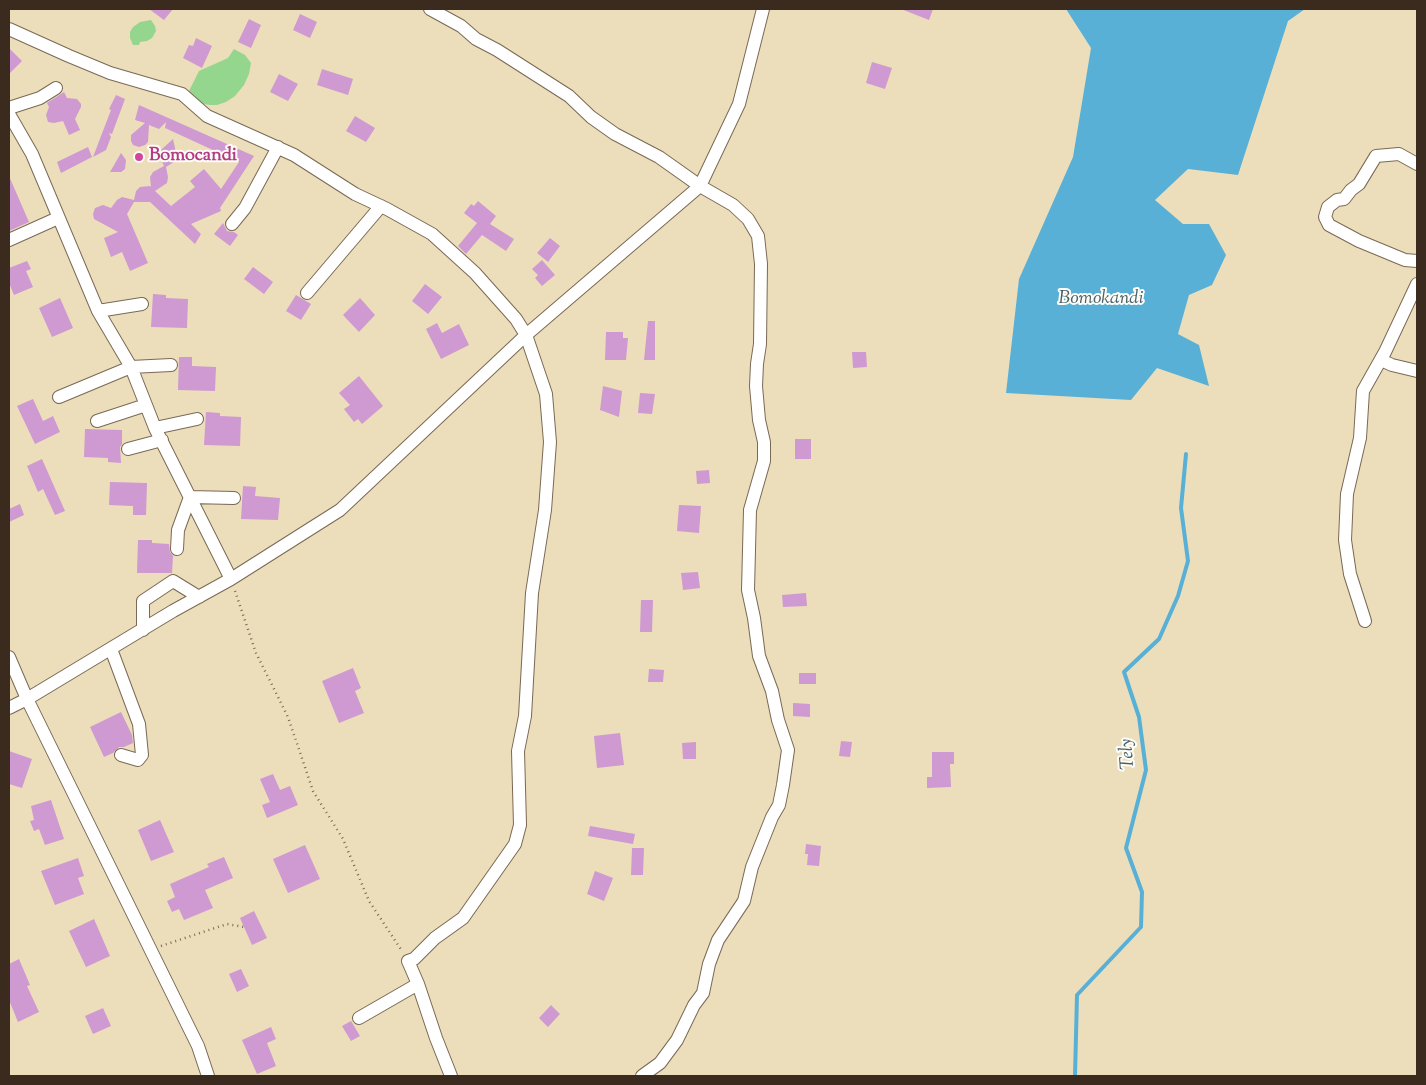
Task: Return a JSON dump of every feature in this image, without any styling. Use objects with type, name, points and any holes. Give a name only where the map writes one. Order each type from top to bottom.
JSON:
[{"type":"street","points":[[430,9],[461,26],[476,39],[497,50],[569,96],[591,117],[615,134],[659,157],[700,186],[733,205],[748,219],[758,236],[762,264],[760,344],[756,386],[759,420],[764,442],[764,461],[750,510],[748,590],[759,656],[772,690],[778,720],[788,750],[779,805],[758,849],[744,901],[718,940],[709,964],[703,993],[694,1005],[677,1040],[660,1064],[642,1076]]},
{"type":"street","points":[[9,708],[28,699],[231,579],[340,510],[526,335],[700,186],[739,104],[763,9]]},
{"type":"street","points":[[9,29],[110,73],[182,94],[207,116],[278,147],[308,163],[355,194],[432,234],[475,272],[503,304],[526,335],[546,394],[550,442],[545,510],[532,593],[525,716],[518,752],[520,825],[515,844],[463,918],[435,938],[414,959],[408,961],[451,1076]]},
{"type":"street","points":[[9,108],[40,98],[56,88]]},
{"type":"street","points":[[9,114],[32,154],[98,311],[131,367],[156,428],[231,579]]},
{"type":"street","points":[[232,224],[244,208],[278,147]]},
{"type":"street","points":[[1417,164],[1399,154],[1376,156],[1359,184],[1344,199],[1337,200],[1328,207],[1325,217],[1329,225],[1359,241],[1405,260],[1417,261]]},
{"type":"street","points":[[307,293],[381,206]]},
{"type":"street","points":[[9,240],[58,218]]},
{"type":"street","points":[[1365,621],[1348,565],[1345,540],[1347,494],[1360,438],[1363,391],[1417,284]]},
{"type":"street","points":[[98,311],[142,304]]},
{"type":"street","points":[[1380,360],[1417,371]]},
{"type":"street","points":[[59,397],[131,367],[171,365]]},
{"type":"street","points":[[97,421],[146,404]]},
{"type":"street","points":[[156,428],[196,419]]},
{"type":"street","points":[[128,449],[162,440]]},
{"type":"street","points":[[190,497],[234,498]]},
{"type":"street","points":[[177,548],[178,530],[190,497]]},
{"type":"street","points":[[142,630],[143,601],[173,581],[199,598]]},
{"type":"street","points":[[111,649],[139,724],[142,755],[138,760],[121,755]]},
{"type":"street","points":[[9,657],[198,1046],[208,1076]]},
{"type":"street","points":[[359,1018],[418,984]]},
{"type":"path","points":[[231,579],[256,653],[288,717],[313,791],[343,839],[369,901],[408,961]]},
{"type":"path","points":[[150,950],[227,924],[244,927]]},
{"type":"green space","points":[[151,20],[156,31],[152,38],[140,42],[139,45],[133,45],[130,32],[133,27],[140,22]]},
{"type":"green space","points":[[234,49],[245,55],[251,63],[244,85],[235,96],[226,102],[210,105],[204,104],[188,93],[199,71],[228,58]]},
{"type":"water","name":"Bomokandi","points":[[1066,9],[1305,9],[1288,21],[1238,175],[1188,169],[1155,200],[1183,224],[1209,224],[1226,255],[1212,285],[1189,295],[1178,334],[1199,345],[1209,386],[1157,368],[1131,400],[1006,393],[1019,279],[1073,157],[1091,48]]},
{"type":"building","points":[[149,9],[173,9],[164,20]]},
{"type":"building","points":[[901,9],[933,9],[929,20]]},
{"type":"building","points":[[300,14],[317,22],[310,38],[293,30]]},
{"type":"building","points":[[249,19],[261,25],[251,48],[238,42]]},
{"type":"building","points":[[196,38],[212,46],[202,68],[183,58],[189,45],[193,46]]},
{"type":"building","points":[[9,48],[22,61],[9,74]]},
{"type":"building","points":[[872,62],[892,68],[885,89],[866,83]]},
{"type":"building","points":[[322,69],[353,79],[348,95],[317,85]]},
{"type":"building","points":[[279,74],[298,84],[288,101],[270,92]]},
{"type":"building","points":[[64,92],[67,98],[77,99],[81,104],[75,119],[80,130],[69,135],[63,121],[48,122],[46,115],[49,107],[47,103]]},
{"type":"building","points":[[116,95],[125,99],[112,134],[109,133],[111,137],[106,150],[93,157],[111,110],[109,109]]},
{"type":"building","points":[[139,105],[254,156],[220,208],[221,211],[191,224],[201,234],[195,244],[150,202],[134,202],[127,214],[148,263],[130,271],[122,252],[111,257],[104,238],[118,232],[94,219],[95,208],[103,205],[111,208],[122,197],[134,200],[136,191],[140,187],[151,187],[150,177],[153,172],[164,166],[160,157],[161,150],[173,139],[177,157],[174,162],[166,167],[167,183],[155,191],[171,206],[195,187],[190,181],[204,169],[221,189],[239,162],[165,128],[166,122],[159,129],[149,125],[148,142],[139,147],[133,145],[131,135],[145,123],[135,120]]},
{"type":"building","points":[[355,116],[375,128],[366,142],[346,131]]},
{"type":"building","points":[[88,147],[92,157],[61,173],[57,162]]},
{"type":"building","points":[[121,153],[126,160],[125,169],[121,172],[110,172]]},
{"type":"building","points":[[9,176],[29,222],[9,231]]},
{"type":"building","points":[[478,201],[496,216],[490,224],[514,239],[506,251],[482,235],[466,254],[458,246],[477,223],[464,213],[471,204],[474,206]]},
{"type":"building","points":[[223,223],[227,231],[238,235],[230,246],[214,234]]},
{"type":"building","points":[[550,238],[560,246],[548,262],[537,253]]},
{"type":"building","points":[[542,260],[555,275],[542,286],[535,278],[538,275],[532,269]]},
{"type":"building","points":[[27,261],[31,269],[26,271],[33,287],[14,295],[9,283],[9,268]]},
{"type":"building","points":[[253,267],[273,282],[264,294],[244,279]]},
{"type":"building","points":[[425,284],[442,297],[428,314],[412,301]]},
{"type":"building","points":[[153,294],[166,295],[166,298],[188,299],[187,328],[151,327]]},
{"type":"building","points":[[296,295],[311,304],[301,320],[286,311]]},
{"type":"building","points":[[60,298],[73,328],[52,337],[39,308]]},
{"type":"building","points":[[360,298],[375,315],[359,332],[343,315]]},
{"type":"building","points":[[648,321],[655,321],[655,360],[644,360]]},
{"type":"building","points":[[437,323],[442,333],[459,324],[469,345],[441,359],[426,329]]},
{"type":"building","points":[[606,332],[623,332],[623,338],[628,338],[626,360],[605,360]]},
{"type":"building","points":[[852,352],[866,352],[867,367],[853,368]]},
{"type":"building","points":[[179,357],[192,357],[192,366],[216,367],[215,391],[178,390]]},
{"type":"building","points":[[359,376],[383,406],[362,424],[358,419],[354,422],[344,409],[350,405],[339,393]]},
{"type":"building","points":[[603,386],[622,391],[619,417],[600,410]]},
{"type":"building","points":[[640,393],[655,394],[652,414],[638,413]]},
{"type":"building","points":[[33,399],[43,421],[53,416],[60,432],[35,444],[17,406]]},
{"type":"building","points":[[206,412],[220,413],[220,416],[241,417],[240,446],[204,445]]},
{"type":"building","points":[[85,429],[122,430],[121,463],[108,462],[108,458],[84,457]]},
{"type":"building","points":[[795,439],[811,439],[811,459],[795,459]]},
{"type":"building","points":[[42,459],[65,511],[55,515],[43,489],[38,492],[27,466]]},
{"type":"building","points":[[709,470],[710,483],[697,484],[696,471]]},
{"type":"building","points":[[110,482],[147,483],[146,515],[133,515],[133,506],[109,505]]},
{"type":"building","points":[[243,486],[256,487],[255,496],[280,498],[278,520],[241,519]]},
{"type":"building","points":[[20,504],[24,515],[9,522],[9,509]]},
{"type":"building","points":[[679,505],[701,506],[699,533],[677,531]]},
{"type":"building","points":[[138,540],[152,540],[152,543],[169,544],[170,552],[173,556],[172,573],[137,573]]},
{"type":"building","points":[[698,572],[700,588],[683,590],[681,573]]},
{"type":"building","points":[[806,593],[807,606],[783,607],[782,595]]},
{"type":"building","points":[[641,600],[653,600],[652,632],[640,632]]},
{"type":"building","points":[[353,668],[361,688],[355,691],[364,713],[339,723],[322,681]]},
{"type":"building","points":[[649,669],[664,670],[663,682],[648,682]]},
{"type":"building","points":[[799,673],[816,673],[816,684],[799,684]]},
{"type":"building","points":[[793,703],[810,704],[810,717],[793,716]]},
{"type":"building","points":[[121,712],[132,735],[133,743],[119,747],[113,753],[104,757],[90,727]]},
{"type":"building","points":[[620,733],[624,765],[597,768],[594,736]]},
{"type":"building","points":[[841,741],[852,742],[850,757],[839,756]]},
{"type":"building","points":[[696,742],[696,759],[683,759],[682,743]]},
{"type":"building","points":[[9,751],[32,759],[22,788],[9,784]]},
{"type":"building","points":[[932,752],[954,752],[954,764],[950,764],[951,787],[927,788],[927,777],[932,777]]},
{"type":"building","points":[[273,774],[280,790],[290,786],[298,805],[267,818],[262,805],[270,802],[260,779]]},
{"type":"building","points":[[51,800],[64,839],[45,845],[39,829],[34,831],[30,821],[34,820],[31,806]]},
{"type":"building","points":[[160,820],[174,852],[151,861],[138,830]]},
{"type":"building","points":[[590,826],[635,834],[633,844],[588,836]]},
{"type":"building","points":[[806,844],[821,846],[819,866],[807,865],[808,854],[805,854]]},
{"type":"building","points":[[305,845],[320,879],[288,893],[273,859]]},
{"type":"building","points":[[632,848],[644,848],[643,875],[631,875]]},
{"type":"building","points":[[224,857],[233,878],[205,890],[213,908],[184,920],[179,909],[172,912],[167,901],[175,897],[170,884],[209,867],[207,864]]},
{"type":"building","points":[[78,858],[84,876],[78,878],[84,894],[55,905],[41,871]]},
{"type":"building","points":[[595,871],[613,878],[604,901],[587,894]]},
{"type":"building","points":[[254,911],[267,938],[252,945],[240,918]]},
{"type":"building","points":[[94,919],[110,956],[86,967],[69,931]]},
{"type":"building","points":[[19,959],[30,985],[27,986],[39,1012],[18,1022],[9,1000],[9,964]]},
{"type":"building","points":[[241,969],[249,986],[237,992],[229,974]]},
{"type":"building","points":[[551,1005],[560,1014],[548,1027],[539,1018]]},
{"type":"building","points":[[103,1008],[111,1026],[93,1034],[85,1016]]},
{"type":"building","points":[[351,1021],[360,1036],[351,1041],[342,1026]]},
{"type":"building","points":[[271,1027],[276,1039],[267,1043],[276,1066],[257,1074],[242,1040]]},
{"type":"waterway","name":"Tely","points":[[1075,1076],[1077,995],[1141,927],[1142,892],[1126,848],[1146,770],[1139,717],[1124,672],[1159,639],[1178,596],[1188,561],[1181,508],[1186,454]]},
{"type":"place","name":"Bomocandi","points":[[139,157]]}]
